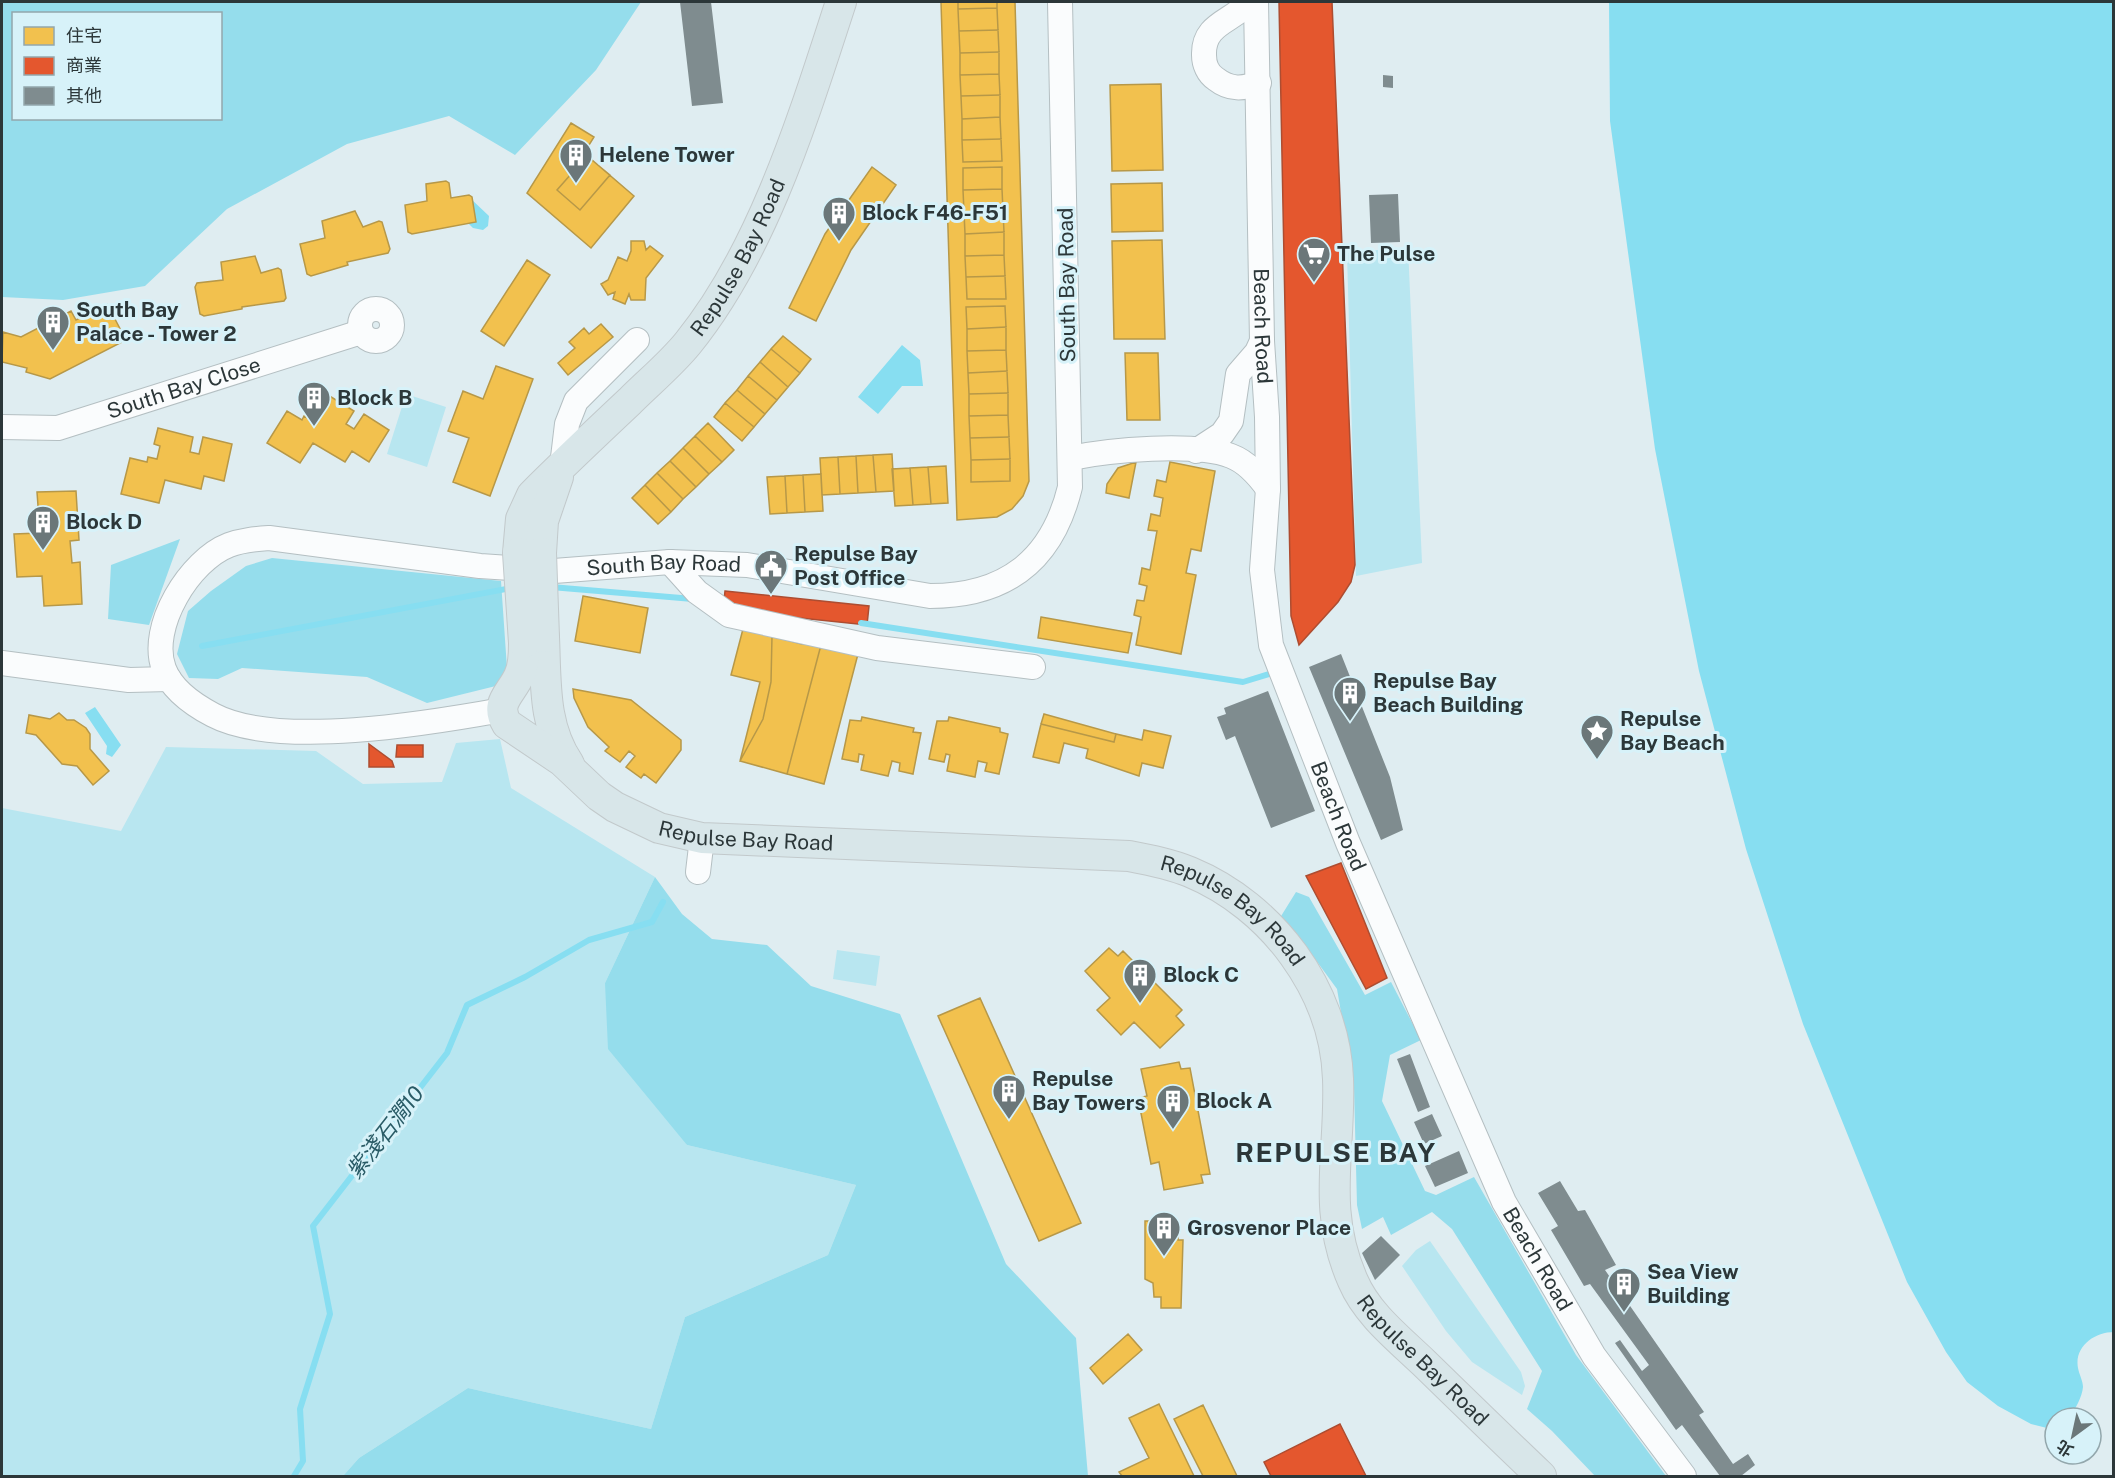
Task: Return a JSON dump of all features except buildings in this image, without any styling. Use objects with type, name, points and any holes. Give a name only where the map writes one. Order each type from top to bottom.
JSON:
[{"type":"main road","name":"Repulse Bay Road","points":[[578,776],[557,742],[547,706],[534,640],[529,553],[518,529],[526,504],[676,356],[698,330],[724,290],[747,248],[792,148],[841,2]]},
{"type":"main road","name":"Repulse Bay Road","points":[[534,640],[508,710],[543,747],[599,796],[642,822],[677,834],[702,838],[1129,856],[1190,872],[1236,898],[1266,924],[1299,961],[1316,990],[1328,1020],[1338,1077],[1333,1167],[1334,1211],[1341,1245],[1354,1284],[1385,1325],[1541,1476]]},
{"type":"main road","points":[[523,685],[537,688],[547,706],[545,720],[535,730],[520,731],[508,710],[523,685]]},
{"type":"street","name":"South Bay Road","points":[[508,710],[399,726],[263,729],[214,716],[184,696],[169,679],[161,659],[163,628],[177,595],[191,573],[210,555],[228,545],[246,540],[269,538],[480,566],[554,571],[676,570],[747,565],[930,596],[956,596],[983,591],[1023,568],[1043,548],[1065,508],[1070,487],[1060,2]]},
{"type":"street","points":[[1249,2],[1237,14],[1210,30],[1203,45],[1204,63],[1212,77],[1226,87],[1243,88],[1259,82]]},
{"type":"street","name":"Beach Road","points":[[1256,2],[1262,341],[1267,417],[1268,489],[1262,570],[1271,645],[1348,843],[1504,1202],[1594,1356],[1683,1476]]},
{"type":"street","name":"South Bay Close","points":[[2,427],[58,428],[361,332]]},
{"type":"street","points":[[562,466],[567,424],[576,401],[637,340]]},
{"type":"street","points":[[1196,451],[1222,434],[1231,421],[1238,374],[1262,341]]},
{"type":"street","points":[[1071,458],[1124,450],[1196,451],[1229,455],[1258,474],[1268,489]]},
{"type":"street","points":[[676,570],[712,605],[729,615],[877,648],[1033,667]]},
{"type":"street","points":[[2,663],[129,680],[169,679]]},
{"type":"street","points":[[698,872],[702,838]]},
{"type":"shaded area","points":[[2,2],[641,2],[596,70],[515,155],[449,116],[347,144],[227,209],[145,286],[63,300],[2,297]]},
{"type":"shaded area","points":[[1609,2],[2113,2],[2114,1332],[2099,1335],[2082,1347],[2078,1368],[2083,1387],[2078,1403],[2076,1406],[2043,1406],[2043,1427],[2031,1424],[1998,1406],[1967,1382],[1946,1352],[1907,1282],[1803,1024],[1746,849],[1699,671],[1655,449],[1610,121]]},
{"type":"shaded area","points":[[470,198],[489,216],[488,226],[483,230],[473,228],[458,213]]},
{"type":"shaded area","points":[[1408,247],[1422,563],[1356,576],[1347,253]]},
{"type":"shaded area","points":[[902,345],[920,360],[923,386],[902,386],[878,414],[858,397]]},
{"type":"shaded area","points":[[406,394],[446,407],[427,467],[387,454]]},
{"type":"shaded area","points":[[180,539],[149,625],[108,619],[111,565]]},
{"type":"shaded area","points":[[272,558],[501,581],[508,683],[427,703],[367,677],[242,668],[218,679],[189,678],[177,654],[188,611],[246,566]]},
{"type":"shaded area","points":[[95,707],[121,745],[112,757],[106,754],[107,746],[85,713]]},
{"type":"shaded area","points":[[500,739],[511,788],[655,877],[605,983],[687,1145],[856,1185],[828,1255],[685,1317],[651,1429],[468,1388],[359,1458],[343,1476],[2,1476],[2,808],[121,831],[166,747],[316,751],[363,784],[442,782],[456,743]]},
{"type":"shaded area","points":[[655,877],[682,914],[712,939],[767,945],[811,986],[900,1014],[1006,1264],[1076,1338],[1088,1476],[343,1476],[359,1458],[468,1388],[651,1429],[685,1317],[828,1255],[856,1185],[687,1145],[608,1049],[605,983]]},
{"type":"shaded area","points":[[1296,892],[1309,897],[1365,995],[1391,982],[1421,1040],[1390,1055],[1382,1101],[1425,1191],[1436,1195],[1474,1177],[1576,1355],[1666,1476],[1595,1476],[1552,1431],[1527,1409],[1542,1371],[1452,1229],[1432,1212],[1391,1235],[1383,1217],[1362,1229],[1357,1205],[1354,1088],[1337,989],[1296,933],[1278,921]]},
{"type":"shaded area","points":[[837,950],[880,956],[876,986],[833,979]]},
{"type":"shaded area","points":[[1430,1241],[1521,1372],[1525,1386],[1522,1395],[1472,1362],[1446,1331],[1402,1266],[1416,1250]]},
{"type":"waterway","points":[[551,587],[693,599]]},
{"type":"waterway","points":[[202,646],[511,588]]},
{"type":"waterway","points":[[861,623],[1243,682],[1272,673]]},
{"type":"waterway","name":"紫淺石澗10","points":[[294,1476],[303,1461],[300,1409],[330,1314],[313,1226],[447,1053],[467,1005],[525,977],[589,940],[652,922],[663,902]]},
{"type":"place","name":"Helene Tower","points":[[576,184]]},
{"type":"place","name":"Block F46-F51","points":[[839,242]]},
{"type":"place","name":"The Pulse","points":[[1314,283]]},
{"type":"place","name":"South Bay Palace - Tower 2","points":[[53,351]]},
{"type":"place","name":"Block B","points":[[314,427]]},
{"type":"place","name":"Block D","points":[[43,551]]},
{"type":"place","name":"Repulse Bay Post Office","points":[[771,595]]},
{"type":"place","name":"Repulse Bay Beach Building","points":[[1350,722]]},
{"type":"place","name":"Repulse Bay Beach","points":[[1597,760]]},
{"type":"place","name":"Block C","points":[[1140,1004]]},
{"type":"place","name":"Repulse Bay Towers","points":[[1009,1120]]},
{"type":"place","name":"Block A","points":[[1173,1130]]},
{"type":"place","name":"Grosvenor Place","points":[[1164,1257]]},
{"type":"place","name":"Sea View Building","points":[[1624,1313]]},
{"type":"district","name":"REPULSE BAY","points":[[1336,1153]]}]
